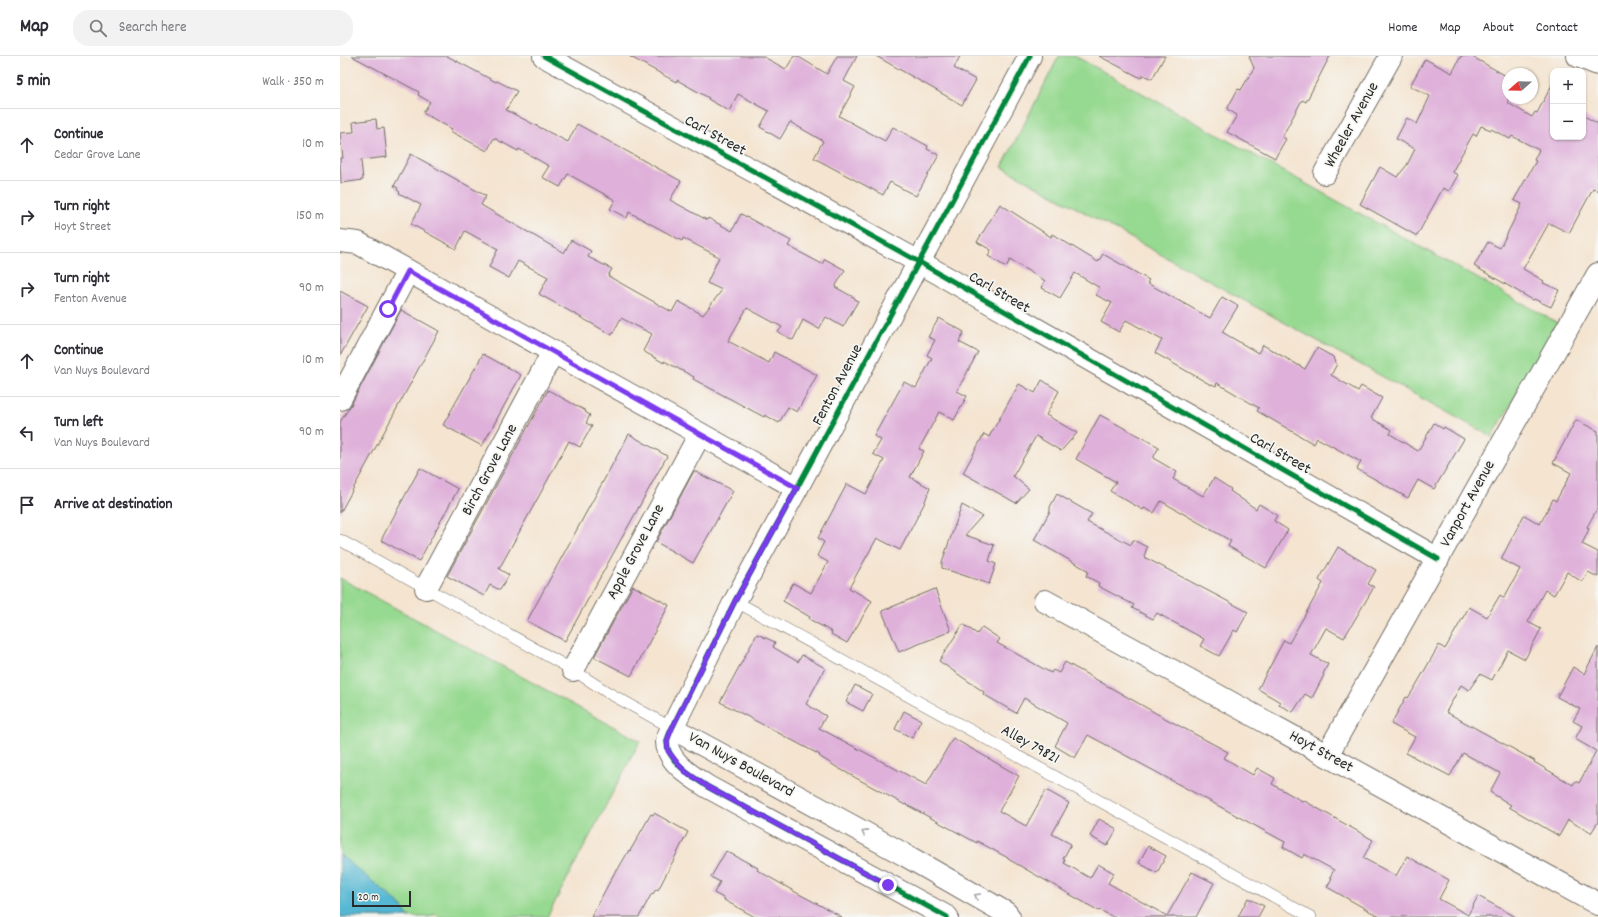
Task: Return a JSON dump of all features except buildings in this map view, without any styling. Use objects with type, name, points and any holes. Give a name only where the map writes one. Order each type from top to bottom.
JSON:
[{"type":"street","name":"Carl Street","points":[[544,56],[919,262],[1438,559]]},
{"type":"street","name":"Fenton Avenue","points":[[672,728],[735,601],[1030,56]]},
{"type":"street","name":"Wheeler Avenue","points":[[1325,174],[1391,56]]},
{"type":"street","points":[[1578,56],[1598,64]]},
{"type":"street","points":[[349,242],[408,271],[797,488]]},
{"type":"street","points":[[340,399],[408,271]]},
{"type":"street","name":"Vanport Avenue","points":[[1327,755],[1598,274]]},
{"type":"street","name":"Birch Grove Lane","points":[[426,588],[553,352]]},
{"type":"street","name":"Apple Grove Lane","points":[[573,670],[700,434]]},
{"type":"street","name":"Hoyt Street","points":[[1045,601],[1597,900]]},
{"type":"street","name":"Van Nuys Boulevard","points":[[946,917],[708,787],[690,775],[680,766],[668,751],[667,741],[672,728],[906,855],[1006,912],[1009,917]]},
{"type":"street","points":[[888,885],[906,855]]},
{"type":"lane","points":[[340,540],[573,670],[607,692],[672,728]]},
{"type":"lane","name":"Alley 79821","points":[[735,601],[1311,917]]},
{"type":"green space","points":[[1059,56],[1075,56],[1558,323],[1492,437],[1002,167]]},
{"type":"green space","points":[[340,578],[640,741],[547,917],[438,917],[436,914],[429,917],[356,917],[340,896]]},
{"type":"water","points":[[340,855],[399,903],[409,917],[340,917]]},
{"type":"cycle path","points":[[544,56],[919,262],[1438,559]]},
{"type":"cycle path","points":[[947,917],[708,787],[676,763],[668,749],[667,740],[735,601],[1030,56]]},
{"type":"route","points":[[388,309],[408,271],[797,488],[735,601],[672,728],[667,741],[668,751],[686,772],[708,787],[888,885]]}]
